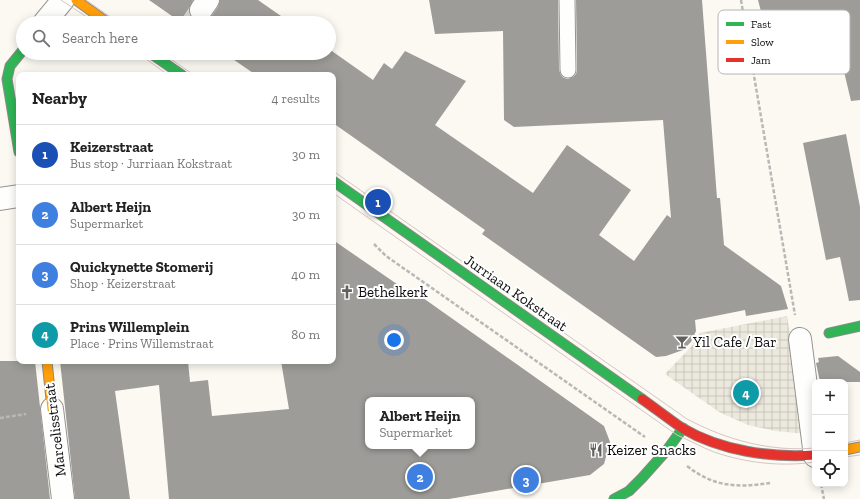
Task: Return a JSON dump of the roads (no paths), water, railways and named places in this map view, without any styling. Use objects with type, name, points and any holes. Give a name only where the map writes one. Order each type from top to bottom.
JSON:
[{"type":"main road","points":[[76,0],[98,16]]},
{"type":"main road","points":[[16,59],[8,71],[8,79],[16,132]]},
{"type":"main road","name":"Jurriaan Kokstraat","points":[[336,183],[683,428],[719,444],[757,454],[796,457],[812,456]]},
{"type":"main road","points":[[829,333],[860,326]]},
{"type":"main road","name":"Marcelisstraat","points":[[47,364],[52,409]]},
{"type":"main road","points":[[614,499],[629,491],[642,478],[667,450],[683,428]]},
{"type":"main road","points":[[848,449],[860,447]]},
{"type":"street","points":[[49,16],[62,0]]},
{"type":"street","points":[[0,199],[16,196]]},
{"type":"street","points":[[800,339],[814,451]]},
{"type":"street","name":"Marcelisstraat","points":[[52,409],[63,499]]},
{"type":"lane","points":[[567,0],[568,70]]},
{"type":"tunnel","points":[[197,16],[201,10]]},
{"type":"tram line","points":[[61,0],[85,16]]},
{"type":"tram line","points":[[86,0],[109,16]]},
{"type":"tram line","points":[[148,60],[164,72]]},
{"type":"tram line","points":[[172,60],[190,72]]},
{"type":"tram line","points":[[336,173],[687,419],[718,433],[749,443],[782,448],[812,448]]},
{"type":"tram line","points":[[336,195],[677,435],[714,452],[738,459],[777,464],[812,462]]},
{"type":"tram line","points":[[848,442],[860,440]]},
{"type":"tram line","points":[[848,457],[860,455]]},
{"type":"place","name":"Keizerstraat","points":[[378,202]]},
{"type":"place","name":"Bethelkerk","points":[[347,292]]},
{"type":"place","name":"Yil Cafe / Bar","points":[[682,342]]},
{"type":"place","name":"Prins Willemplein","points":[[746,393]]},
{"type":"place","name":"Keizer Snacks","points":[[596,450]]},
{"type":"place","name":"Albert Heijn","points":[[420,477]]},
{"type":"place","name":"Quickynette Stomerij","points":[[526,480]]}]
